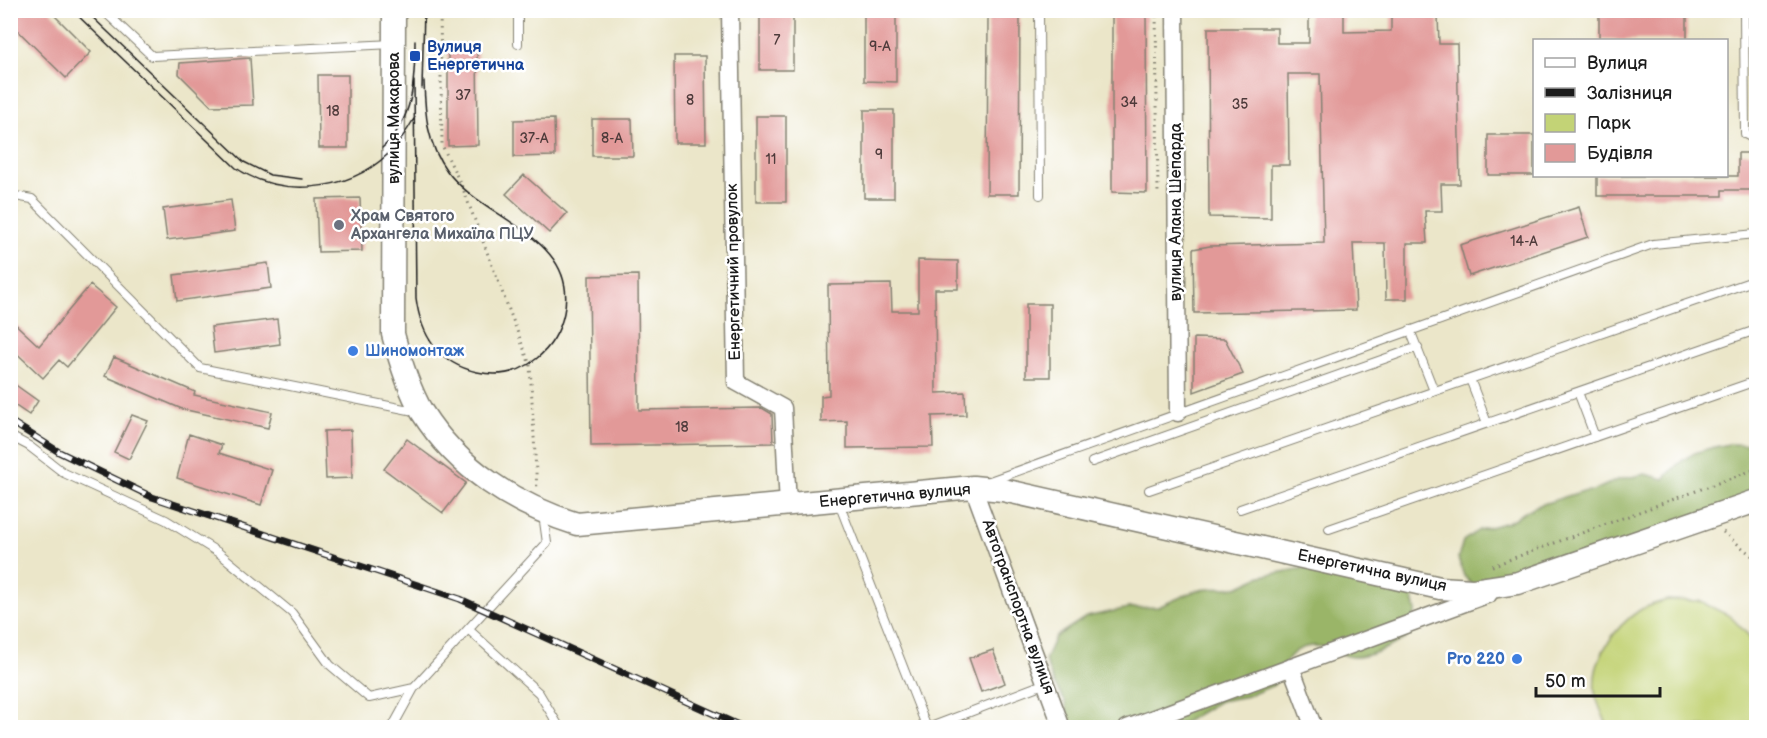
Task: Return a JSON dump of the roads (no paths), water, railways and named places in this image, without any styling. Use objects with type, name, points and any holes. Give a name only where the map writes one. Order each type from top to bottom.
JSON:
[{"type":"main road","name":"вулиця Макарова","points":[[393,334],[394,10]]},
{"type":"main road","name":"Енергетична вулиця","points":[[393,334],[403,372],[423,412],[456,453],[493,487],[540,505],[577,524],[973,487],[1003,490],[1440,588],[1472,590],[1518,583],[1756,501]]},
{"type":"street","name":"Енергетичний провулок","points":[[730,10],[736,382],[783,408],[788,506]]},
{"type":"street","name":"вулиця Алана Шепарда","points":[[1175,10],[1178,413]]},
{"type":"street","name":"Автотранспортна вулиця","points":[[973,487],[1062,728]]},
{"type":"street","name":"Енергетична вулиця","points":[[1127,728],[1518,583]]},
{"type":"street","points":[[1291,667],[1314,728]]},
{"type":"lane","points":[[103,10],[152,56],[394,44]]},
{"type":"lane","points":[[518,10],[518,44]]},
{"type":"lane","points":[[1039,10],[1040,195]]},
{"type":"lane","points":[[1744,10],[1745,134],[1756,140]]},
{"type":"lane","points":[[10,195],[32,199],[200,368],[423,412]]},
{"type":"lane","points":[[973,487],[1653,243],[1756,234]]},
{"type":"lane","points":[[1149,490],[1756,280]]},
{"type":"lane","points":[[1410,330],[1434,391]]},
{"type":"lane","points":[[1240,509],[1756,330]]},
{"type":"lane","points":[[1092,462],[1418,347]]},
{"type":"lane","points":[[1470,379],[1487,423]]},
{"type":"lane","points":[[1329,529],[1756,381]]},
{"type":"lane","points":[[1578,392],[1595,437]]},
{"type":"lane","points":[[10,436],[29,446],[64,473],[166,520],[219,553],[292,613],[330,665],[369,698],[414,688]]},
{"type":"lane","points":[[838,501],[928,728],[1046,683]]},
{"type":"lane","points":[[392,728],[414,688],[547,543],[540,505]]},
{"type":"lane","points":[[468,629],[539,693],[560,728]]},
{"type":"tram line","points":[[72,10],[236,168],[254,178],[273,184],[313,187],[353,177],[387,155],[415,117]]},
{"type":"tram line","points":[[85,10],[244,162],[270,175],[302,179]]},
{"type":"tram line","points":[[422,88],[424,10]]},
{"type":"tram line","points":[[382,148],[393,137],[407,112],[413,84],[415,40]]},
{"type":"tram line","points":[[414,81],[416,298],[422,324],[427,336],[442,355],[463,368],[493,374],[516,371],[536,359],[554,339],[564,313],[565,287],[558,266],[544,248],[463,188],[440,161],[428,128],[424,81]]},
{"type":"railway","points":[[10,421],[59,452],[152,497],[460,599],[745,728]]},
{"type":"place","name":"Вулиця Енергетична","points":[[415,56]]},
{"type":"place","name":"Храм Святого Архангела Михаїла ПЦУ","points":[[339,225]]},
{"type":"place","name":"Шиномонтаж","points":[[353,351]]},
{"type":"place","name":"Pro 220","points":[[1517,659]]}]
